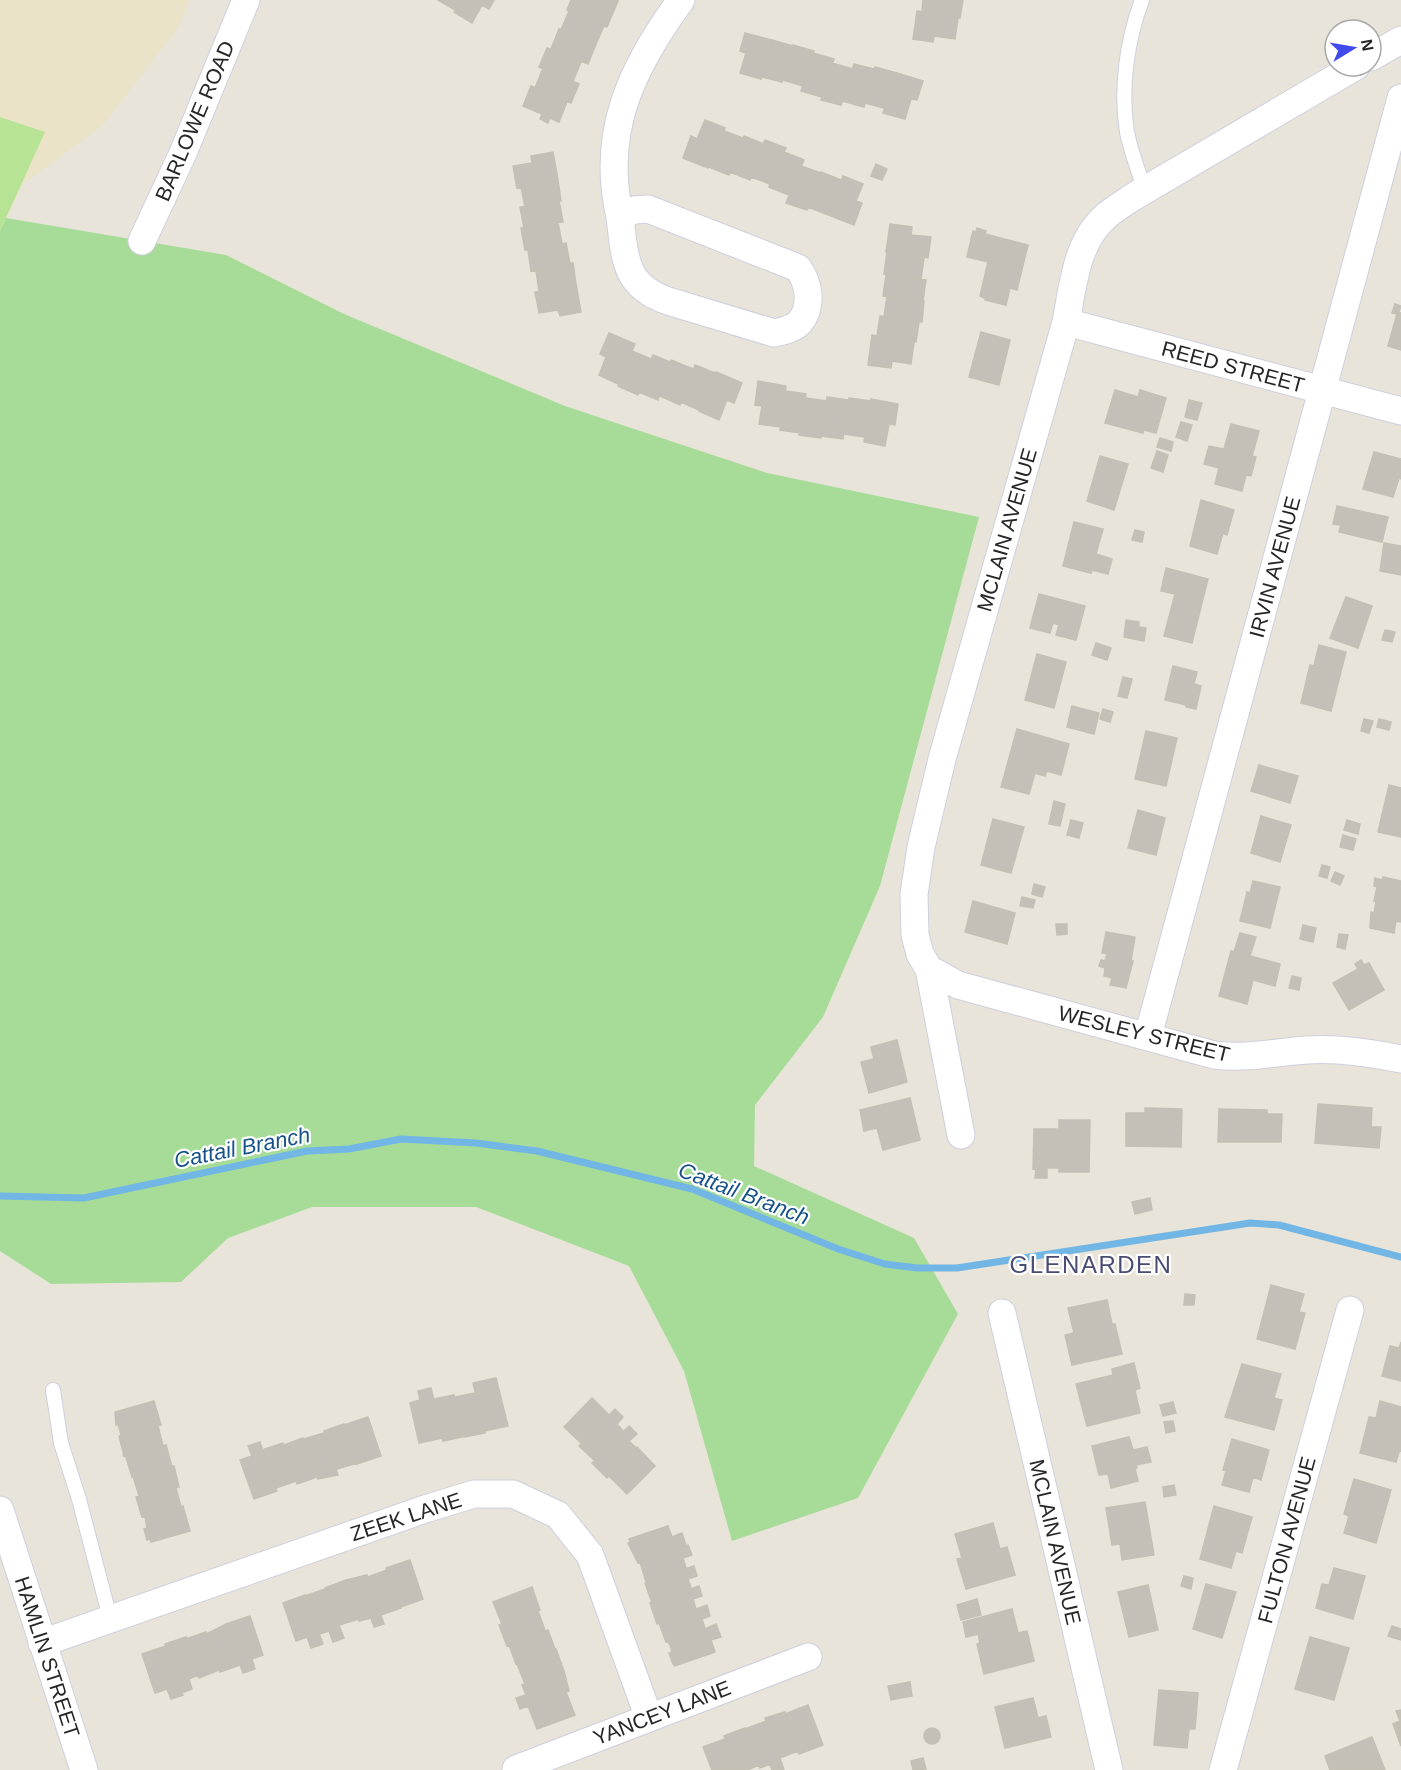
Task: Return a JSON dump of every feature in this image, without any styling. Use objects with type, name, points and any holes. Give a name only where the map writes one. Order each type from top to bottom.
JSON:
[{"type":"street","name":"BARLOWE ROAD","points":[[142,240],[183,153],[246,0]]},
{"type":"street","points":[[620,217],[634,210],[648,209],[798,268],[806,279],[808,293],[807,305],[801,321],[790,329],[774,333],[652,296],[633,278],[624,252],[613,178],[615,134],[638,69],[681,0]]},
{"type":"street","points":[[1383,50],[1401,40]]},
{"type":"street","name":"MCLAIN AVENUE","points":[[961,1135],[929,969],[915,935],[914,894],[921,847],[942,759],[1066,322],[1076,268],[1083,246],[1105,216],[1336,78]]},
{"type":"street","name":"IRVIN AVENUE","points":[[1148,1036],[1401,98]]},
{"type":"street","name":"REED STREET","points":[[1066,322],[1401,411]]},
{"type":"street","name":"WESLEY STREET","points":[[929,969],[958,985],[1201,1052],[1231,1057],[1339,1050],[1401,1059]]},
{"type":"street","name":"FULTON AVENUE","points":[[1223,1770],[1350,1311]]},
{"type":"street","name":"MCLAIN AVENUE","points":[[1002,1313],[1109,1770]]},
{"type":"street","name":"ZEEK LANE","points":[[42,1643],[424,1509],[474,1494],[513,1494],[558,1515],[590,1555],[649,1718]]},
{"type":"street","name":"HAMLIN STREET","points":[[0,1510],[84,1770]]},
{"type":"street","name":"YANCEY LANE","points":[[516,1769],[808,1657]]},
{"type":"lane","points":[[1143,0],[1133,27],[1125,76],[1125,106],[1127,131],[1145,190]]},
{"type":"lane","points":[[53,1390],[61,1443],[79,1499],[110,1618]]},
{"type":"shaded area","points":[[0,0],[189,0],[178,28],[102,126],[22,185],[0,231]]},
{"type":"green space","points":[[0,117],[45,132],[0,231]]},
{"type":"green space","points":[[6,218],[226,255],[344,314],[565,406],[767,473],[979,517],[880,886],[823,1017],[755,1105],[754,1166],[914,1238],[958,1314],[858,1498],[732,1541],[684,1371],[629,1266],[476,1207],[312,1207],[228,1238],[181,1282],[51,1284],[0,1251],[0,231]]},
{"type":"building","points":[[438,0],[461,0],[455,10]]},
{"type":"building","points":[[461,0],[494,0],[489,9],[482,5],[472,23],[454,12]]},
{"type":"building","points":[[571,0],[618,1],[607,27],[567,10]]},
{"type":"building","points":[[923,0],[963,0],[960,18],[922,11]]},
{"type":"building","points":[[569,11],[604,26],[596,44],[561,30]]},
{"type":"building","points":[[917,11],[958,18],[955,39],[934,36],[933,42],[913,39]]},
{"type":"building","points":[[559,29],[596,44],[588,64],[551,49]]},
{"type":"building","points":[[745,33],[772,40],[761,79],[740,73],[746,53],[740,51]]},
{"type":"building","points":[[772,40],[793,46],[782,82],[762,77]]},
{"type":"building","points":[[793,45],[814,51],[803,86],[783,80]]},
{"type":"building","points":[[547,48],[581,62],[573,81],[539,67]]},
{"type":"building","points":[[813,53],[834,59],[822,97],[801,91]]},
{"type":"building","points":[[832,63],[853,69],[841,105],[821,100]]},
{"type":"building","points":[[854,64],[874,69],[864,107],[842,101]]},
{"type":"building","points":[[875,67],[897,73],[884,108],[865,103]]},
{"type":"building","points":[[543,68],[579,84],[571,103],[535,88]]},
{"type":"building","points":[[897,73],[923,81],[917,100],[911,99],[905,119],[883,113]]},
{"type":"building","points":[[531,86],[567,102],[559,122],[550,118],[548,123],[540,119],[542,114],[523,106]]},
{"type":"building","points":[[705,120],[725,128],[708,168],[683,158],[691,136],[697,139]]},
{"type":"building","points":[[724,131],[743,138],[729,175],[709,167]]},
{"type":"building","points":[[744,136],[764,144],[750,180],[730,172]]},
{"type":"building","points":[[765,140],[786,148],[770,184],[751,177]]},
{"type":"building","points":[[553,152],[558,180],[517,188],[513,166],[532,163],[531,156]]},
{"type":"building","points":[[784,152],[804,160],[789,195],[769,187]]},
{"type":"building","points":[[876,164],[887,169],[882,180],[871,176]]},
{"type":"building","points":[[801,166],[821,173],[807,210],[786,203]]},
{"type":"building","points":[[821,172],[841,180],[831,216],[808,207]]},
{"type":"building","points":[[843,176],[863,184],[856,201],[862,203],[854,225],[831,216]]},
{"type":"building","points":[[558,180],[561,201],[525,207],[521,187]]},
{"type":"building","points":[[559,201],[563,222],[524,228],[520,207]]},
{"type":"building","points":[[558,223],[562,244],[525,250],[521,228]]},
{"type":"building","points":[[890,224],[912,227],[911,235],[931,237],[928,258],[886,252]]},
{"type":"building","points":[[977,228],[986,231],[985,234],[1028,245],[1017,290],[1010,288],[1006,305],[985,300],[980,296],[988,262],[967,257],[973,231],[976,232]]},
{"type":"building","points":[[566,243],[570,264],[531,271],[528,250]]},
{"type":"building","points":[[887,252],[924,258],[921,279],[884,274]]},
{"type":"building","points":[[573,263],[576,284],[539,291],[536,270]]},
{"type":"building","points":[[886,275],[926,280],[923,301],[883,296]]},
{"type":"building","points":[[576,284],[581,312],[560,316],[558,310],[539,313],[535,292]]},
{"type":"building","points":[[887,296],[924,301],[922,322],[884,317]]},
{"type":"building","points":[[1395,304],[1401,306],[1399,312],[1401,313],[1401,350],[1388,346],[1397,314],[1392,313]]},
{"type":"building","points":[[880,316],[919,322],[916,342],[877,336]]},
{"type":"building","points":[[981,332],[1010,340],[999,385],[969,377]]},
{"type":"building","points":[[609,333],[635,344],[618,384],[599,375],[606,357],[600,354]]},
{"type":"building","points":[[872,335],[914,342],[911,364],[892,361],[891,368],[868,365]]},
{"type":"building","points":[[632,351],[651,359],[638,395],[618,386]]},
{"type":"building","points":[[653,355],[670,362],[658,400],[639,392]]},
{"type":"building","points":[[671,360],[693,369],[680,405],[660,396]]},
{"type":"building","points":[[695,365],[715,373],[699,410],[681,402]]},
{"type":"building","points":[[716,372],[742,383],[734,403],[727,400],[719,420],[699,411]]},
{"type":"building","points":[[758,381],[786,386],[780,427],[759,424],[762,406],[755,405]]},
{"type":"building","points":[[1115,390],[1138,397],[1140,390],[1166,398],[1156,433],[1144,430],[1143,433],[1105,423]]},
{"type":"building","points":[[786,391],[806,394],[800,433],[780,430]]},
{"type":"building","points":[[827,397],[848,400],[843,439],[821,436]]},
{"type":"building","points":[[806,398],[826,401],[821,438],[799,435]]},
{"type":"building","points":[[849,398],[870,401],[864,437],[844,434]]},
{"type":"building","points":[[871,399],[898,404],[895,425],[889,424],[885,446],[864,442]]},
{"type":"building","points":[[1189,400],[1202,403],[1197,420],[1185,417]]},
{"type":"building","points":[[1181,422],[1192,425],[1187,441],[1176,437]]},
{"type":"building","points":[[1231,424],[1259,431],[1252,456],[1256,457],[1251,476],[1246,475],[1242,491],[1215,484],[1219,468],[1204,464],[1209,446],[1224,449]]},
{"type":"building","points":[[1160,438],[1173,442],[1171,451],[1157,447]]},
{"type":"building","points":[[1157,451],[1168,455],[1163,472],[1151,468]]},
{"type":"building","points":[[1374,452],[1401,459],[1401,479],[1399,478],[1393,497],[1363,489]]},
{"type":"building","points":[[1100,456],[1128,464],[1114,510],[1087,501]]},
{"type":"building","points":[[1201,500],[1234,510],[1227,535],[1223,533],[1217,554],[1190,546]]},
{"type":"building","points":[[1337,506],[1388,517],[1382,542],[1339,532],[1341,525],[1333,524]]},
{"type":"building","points":[[1074,522],[1103,529],[1096,554],[1112,559],[1108,574],[1092,570],[1091,573],[1063,566]]},
{"type":"building","points":[[1135,530],[1144,532],[1142,542],[1132,540]]},
{"type":"building","points":[[1384,543],[1401,546],[1401,575],[1380,571]]},
{"type":"building","points":[[1166,568],[1208,579],[1192,643],[1164,636],[1175,594],[1161,591]]},
{"type":"building","points":[[1039,594],[1085,606],[1076,640],[1056,635],[1059,625],[1053,623],[1050,633],[1030,628]]},
{"type":"building","points":[[1346,597],[1372,606],[1358,648],[1330,638]]},
{"type":"building","points":[[1126,620],[1139,622],[1139,627],[1146,628],[1144,641],[1124,637]]},
{"type":"building","points":[[1385,630],[1395,632],[1392,642],[1382,640]]},
{"type":"building","points":[[1096,643],[1111,648],[1107,660],[1092,655]]},
{"type":"building","points":[[1319,645],[1346,652],[1331,711],[1301,703],[1310,665],[1314,666]]},
{"type":"building","points":[[1037,654],[1066,662],[1054,708],[1025,700]]},
{"type":"building","points":[[1173,666],[1197,672],[1194,684],[1201,686],[1196,709],[1165,700]]},
{"type":"building","points":[[1123,677],[1132,679],[1127,698],[1118,696]]},
{"type":"building","points":[[1072,706],[1099,713],[1094,734],[1067,727]]},
{"type":"building","points":[[1103,709],[1113,712],[1110,722],[1100,719]]},
{"type":"building","points":[[1364,719],[1373,721],[1369,733],[1361,731]]},
{"type":"building","points":[[1379,719],[1391,722],[1389,730],[1377,727]]},
{"type":"building","points":[[1017,729],[1069,744],[1061,775],[1047,771],[1045,776],[1035,773],[1029,794],[1001,787]]},
{"type":"building","points":[[1146,731],[1177,738],[1166,786],[1135,779]]},
{"type":"building","points":[[1259,765],[1298,776],[1290,803],[1251,791]]},
{"type":"building","points":[[1389,785],[1401,788],[1401,837],[1378,832]]},
{"type":"building","points":[[1054,801],[1065,804],[1060,826],[1049,824]]},
{"type":"building","points":[[1138,810],[1165,818],[1156,855],[1128,848]]},
{"type":"building","points":[[1261,816],[1291,825],[1280,862],[1251,853]]},
{"type":"building","points":[[993,819],[1024,827],[1011,873],[981,865]]},
{"type":"building","points":[[1071,820],[1083,823],[1079,838],[1067,835]]},
{"type":"building","points":[[1347,820],[1360,824],[1358,834],[1344,830]]},
{"type":"building","points":[[1343,835],[1356,839],[1353,850],[1340,847]]},
{"type":"building","points":[[1322,865],[1330,867],[1327,878],[1319,876]]},
{"type":"building","points":[[1335,872],[1344,876],[1340,885],[1331,881]]},
{"type":"building","points":[[1383,877],[1401,881],[1401,922],[1396,921],[1394,933],[1370,928],[1371,912],[1374,913],[1376,901],[1374,901],[1377,887],[1374,886],[1375,878],[1382,880]]},
{"type":"building","points":[[1253,881],[1280,887],[1270,928],[1240,921],[1247,892],[1250,893]]},
{"type":"building","points":[[1034,884],[1045,887],[1042,897],[1032,894]]},
{"type":"building","points":[[1022,897],[1035,900],[1033,908],[1020,906]]},
{"type":"building","points":[[973,901],[1015,913],[1007,944],[965,932]]},
{"type":"building","points":[[1056,924],[1067,924],[1067,934],[1057,935]]},
{"type":"building","points":[[1303,925],[1316,928],[1313,942],[1300,939]]},
{"type":"building","points":[[1106,932],[1135,937],[1131,961],[1133,961],[1126,988],[1110,985],[1112,978],[1104,976],[1105,968],[1099,966],[1101,960],[1105,961],[1107,954],[1102,953]]},
{"type":"building","points":[[1240,933],[1256,937],[1250,956],[1280,964],[1275,986],[1253,980],[1247,1004],[1219,996],[1231,951],[1234,952]]},
{"type":"building","points":[[1339,934],[1348,935],[1345,949],[1337,947]]},
{"type":"building","points":[[1361,960],[1364,965],[1369,963],[1384,990],[1349,1010],[1333,983],[1358,969],[1355,964]]},
{"type":"building","points":[[1292,976],[1301,978],[1299,990],[1289,988]]},
{"type":"building","points":[[897,1040],[907,1082],[869,1093],[861,1062],[874,1059],[871,1047]]},
{"type":"building","points":[[910,1098],[920,1140],[883,1150],[877,1128],[864,1131],[860,1110]]},
{"type":"building","points":[[1318,1104],[1372,1108],[1371,1127],[1381,1127],[1379,1148],[1315,1143]]},
{"type":"building","points":[[1145,1108],[1182,1109],[1181,1147],[1126,1146],[1126,1113],[1145,1113]]},
{"type":"building","points":[[1219,1109],[1267,1110],[1267,1114],[1282,1114],[1281,1142],[1218,1142]]},
{"type":"building","points":[[1059,1120],[1090,1120],[1089,1172],[1059,1172],[1059,1168],[1047,1168],[1047,1178],[1035,1178],[1036,1168],[1033,1169],[1034,1129],[1059,1129]]},
{"type":"building","points":[[1150,1198],[1152,1210],[1135,1214],[1132,1202]]},
{"type":"building","points":[[1271,1285],[1304,1294],[1299,1312],[1305,1313],[1295,1349],[1257,1339]]},
{"type":"building","points":[[1185,1294],[1195,1295],[1194,1305],[1184,1305]]},
{"type":"building","points":[[1107,1300],[1122,1354],[1072,1365],[1065,1335],[1074,1333],[1068,1308]]},
{"type":"building","points":[[1401,1342],[1401,1381],[1382,1376],[1390,1346],[1399,1348]]},
{"type":"building","points":[[1134,1363],[1140,1388],[1135,1390],[1140,1413],[1087,1426],[1076,1384],[1113,1375],[1112,1369]]},
{"type":"building","points":[[1242,1364],[1281,1374],[1274,1398],[1282,1400],[1274,1430],[1225,1417]]},
{"type":"building","points":[[496,1378],[508,1426],[484,1431],[473,1383]]},
{"type":"building","points":[[431,1388],[443,1438],[419,1443],[410,1403],[420,1400],[418,1391]]},
{"type":"building","points":[[475,1393],[485,1433],[464,1437],[464,1434],[461,1435],[455,1397]]},
{"type":"building","points":[[454,1395],[462,1437],[443,1441],[434,1399]]},
{"type":"building","points":[[592,1398],[609,1415],[581,1443],[564,1427]]},
{"type":"building","points":[[154,1401],[161,1425],[121,1435],[118,1424],[116,1425],[115,1412]]},
{"type":"building","points":[[1380,1401],[1401,1407],[1401,1451],[1396,1462],[1360,1453],[1369,1417],[1376,1418]]},
{"type":"building","points":[[1173,1402],[1176,1413],[1163,1416],[1160,1405]]},
{"type":"building","points":[[615,1409],[623,1417],[617,1424],[623,1431],[594,1460],[579,1446]]},
{"type":"building","points":[[368,1417],[381,1456],[357,1464],[344,1425]]},
{"type":"building","points":[[1173,1421],[1175,1431],[1166,1433],[1164,1422]]},
{"type":"building","points":[[344,1424],[357,1463],[337,1469],[324,1431]]},
{"type":"building","points":[[158,1426],[163,1446],[124,1456],[119,1436]]},
{"type":"building","points":[[629,1426],[637,1434],[629,1441],[636,1448],[607,1478],[592,1463]]},
{"type":"building","points":[[324,1433],[338,1475],[318,1479],[304,1439]]},
{"type":"building","points":[[1129,1437],[1133,1450],[1147,1447],[1151,1462],[1136,1465],[1138,1481],[1111,1488],[1108,1474],[1099,1475],[1092,1446]]},
{"type":"building","points":[[303,1438],[317,1477],[297,1484],[284,1445]]},
{"type":"building","points":[[1232,1439],[1269,1450],[1261,1480],[1253,1477],[1249,1492],[1222,1485],[1226,1471],[1223,1470]]},
{"type":"building","points":[[260,1442],[277,1491],[254,1499],[240,1460],[252,1456],[248,1446]]},
{"type":"building","points":[[283,1443],[296,1481],[276,1488],[262,1450]]},
{"type":"building","points":[[166,1445],[172,1467],[132,1477],[124,1456]]},
{"type":"building","points":[[637,1447],[655,1466],[627,1494],[609,1476]]},
{"type":"building","points":[[174,1466],[179,1487],[139,1496],[133,1476]]},
{"type":"building","points":[[1354,1479],[1391,1490],[1376,1543],[1344,1533],[1349,1516],[1344,1514]]},
{"type":"building","points":[[1174,1485],[1176,1495],[1164,1497],[1163,1487]]},
{"type":"building","points":[[176,1488],[181,1507],[142,1517],[136,1497]]},
{"type":"building","points":[[1145,1502],[1154,1555],[1122,1560],[1120,1544],[1112,1545],[1106,1508]]},
{"type":"building","points":[[183,1506],[190,1531],[151,1542],[150,1539],[147,1540],[144,1529],[147,1528],[145,1516]]},
{"type":"building","points":[[1214,1506],[1252,1517],[1242,1553],[1236,1551],[1231,1568],[1200,1559]]},
{"type":"building","points":[[993,1523],[1000,1549],[1007,1547],[1015,1575],[966,1589],[957,1559],[962,1558],[955,1534]]},
{"type":"building","points":[[668,1526],[672,1537],[682,1533],[686,1545],[638,1563],[628,1543],[629,1539]]},
{"type":"building","points":[[688,1545],[692,1555],[683,1558],[686,1568],[646,1582],[640,1562]]},
{"type":"building","points":[[410,1560],[423,1599],[401,1607],[386,1568]]},
{"type":"building","points":[[694,1566],[697,1576],[688,1579],[691,1588],[652,1603],[645,1583]]},
{"type":"building","points":[[1334,1568],[1365,1576],[1353,1619],[1316,1608],[1322,1584],[1329,1585]]},
{"type":"building","points":[[387,1570],[401,1608],[381,1615],[368,1577]]},
{"type":"building","points":[[367,1575],[384,1624],[374,1627],[371,1618],[359,1621],[346,1580]]},
{"type":"building","points":[[1184,1576],[1193,1578],[1191,1589],[1181,1586]]},
{"type":"building","points":[[346,1580],[359,1619],[339,1625],[325,1588]]},
{"type":"building","points":[[1206,1584],[1236,1592],[1222,1638],[1193,1629]]},
{"type":"building","points":[[1148,1585],[1158,1630],[1129,1637],[1118,1592]]},
{"type":"building","points":[[699,1586],[702,1596],[693,1599],[696,1609],[657,1624],[650,1603]]},
{"type":"building","points":[[532,1587],[540,1610],[502,1624],[493,1602]]},
{"type":"building","points":[[325,1589],[344,1638],[333,1642],[329,1631],[319,1634],[305,1596]]},
{"type":"building","points":[[305,1595],[323,1644],[311,1648],[307,1637],[296,1641],[283,1603]]},
{"type":"building","points":[[977,1599],[981,1615],[961,1620],[957,1605]]},
{"type":"building","points":[[707,1605],[710,1616],[702,1619],[705,1628],[670,1645],[666,1642],[659,1623]]},
{"type":"building","points":[[1012,1609],[1018,1633],[1027,1631],[1034,1661],[984,1674],[977,1644],[980,1643],[978,1634],[966,1637],[963,1622]]},
{"type":"building","points":[[538,1611],[545,1630],[507,1646],[499,1625]]},
{"type":"building","points":[[250,1616],[263,1655],[252,1659],[255,1669],[243,1673],[226,1624]]},
{"type":"building","points":[[226,1624],[240,1665],[220,1672],[206,1634]]},
{"type":"building","points":[[716,1624],[721,1637],[711,1640],[715,1652],[675,1666],[673,1664],[669,1653],[672,1652],[670,1645]]},
{"type":"building","points":[[1392,1626],[1401,1629],[1401,1640],[1388,1636]]},
{"type":"building","points":[[548,1630],[555,1649],[516,1664],[509,1645]]},
{"type":"building","points":[[206,1632],[219,1670],[199,1678],[186,1639]]},
{"type":"building","points":[[186,1637],[198,1675],[189,1679],[192,1689],[182,1693],[165,1644]]},
{"type":"building","points":[[1310,1637],[1349,1648],[1334,1700],[1295,1689]]},
{"type":"building","points":[[166,1646],[183,1695],[171,1699],[167,1689],[155,1693],[142,1654]]},
{"type":"building","points":[[556,1649],[564,1671],[525,1684],[517,1664]]},
{"type":"building","points":[[564,1671],[569,1691],[520,1709],[516,1698],[526,1695],[522,1685]]},
{"type":"building","points":[[910,1682],[912,1696],[891,1700],[888,1686]]},
{"type":"building","points":[[1159,1690],[1198,1693],[1195,1729],[1189,1729],[1187,1748],[1154,1745]]},
{"type":"building","points":[[566,1692],[575,1715],[537,1729],[528,1706]]},
{"type":"building","points":[[1033,1698],[1038,1718],[1046,1716],[1051,1737],[1005,1748],[995,1707]]},
{"type":"building","points":[[808,1705],[823,1745],[799,1754],[785,1714]]},
{"type":"building","points":[[1401,1710],[1401,1746],[1393,1724],[1400,1721],[1396,1711]]},
{"type":"building","points":[[785,1712],[798,1751],[780,1758],[765,1718]]},
{"type":"building","points":[[766,1721],[784,1770],[772,1770],[770,1764],[760,1768],[745,1729]]},
{"type":"building","points":[[745,1728],[759,1765],[747,1770],[739,1770],[724,1736]]},
{"type":"building","points":[[929,1728],[935,1728],[940,1736],[938,1742],[929,1744],[924,1739],[924,1733]]},
{"type":"building","points":[[1372,1737],[1385,1770],[1330,1770],[1325,1756]]},
{"type":"building","points":[[725,1739],[739,1770],[712,1770],[703,1747]]},
{"type":"building","points":[[923,1758],[926,1769],[913,1770],[911,1761]]},
{"type":"waterway","name":"Cattail Branch","points":[[0,1196],[84,1198],[307,1151],[349,1149],[401,1139],[476,1143],[537,1151],[692,1189],[838,1249],[885,1264],[917,1268],[957,1268],[1250,1223],[1279,1225],[1401,1257]]},
{"type":"district","name":"GLENARDEN","points":[[1091,1265]]}]
